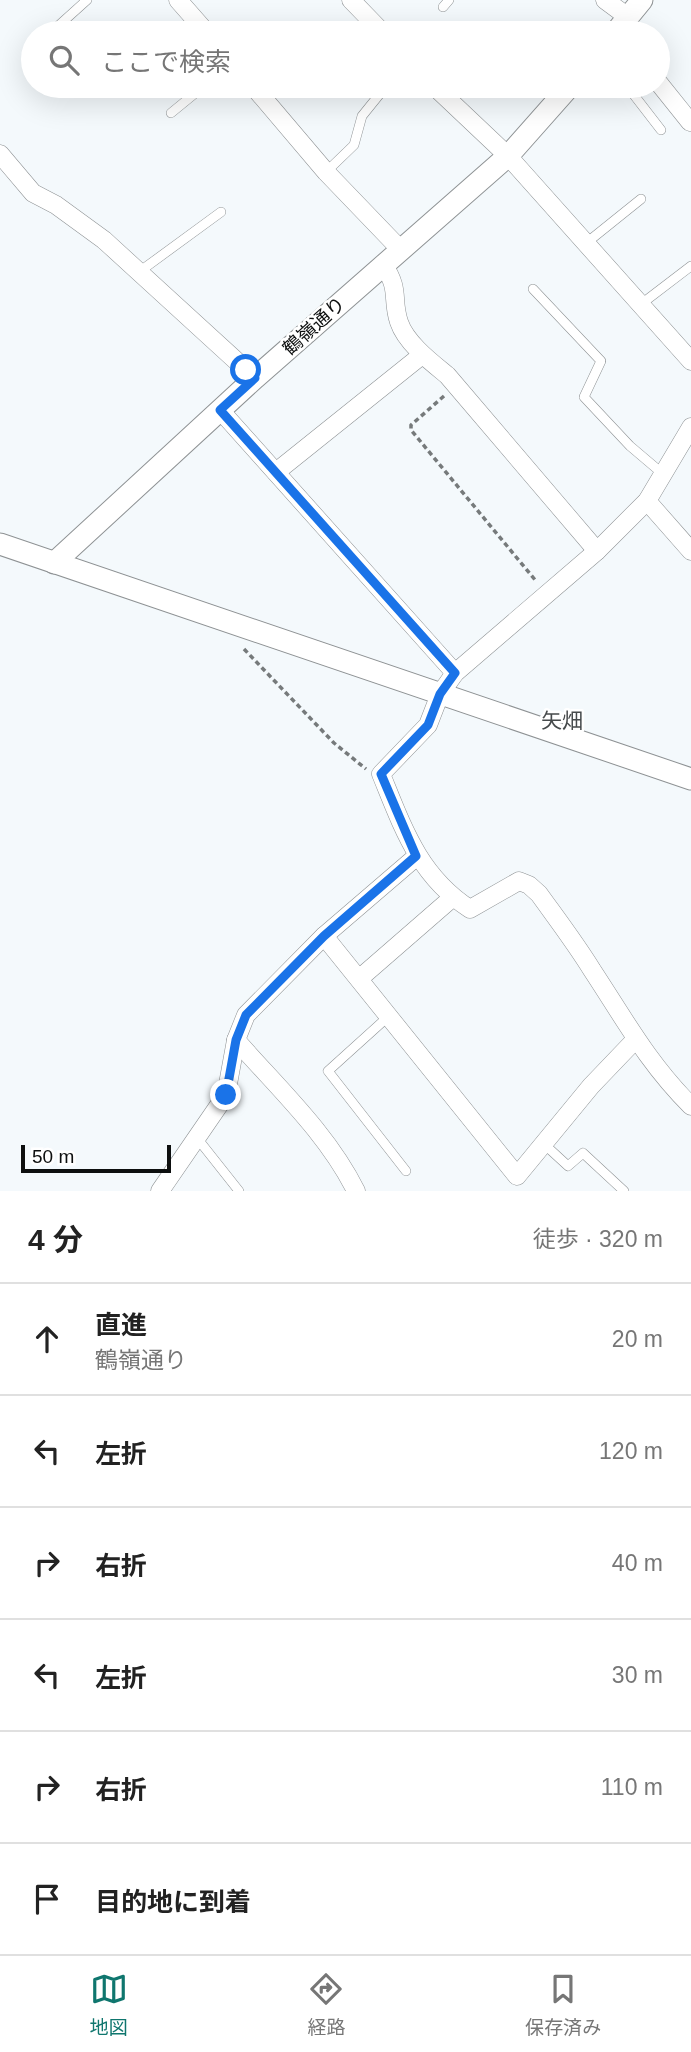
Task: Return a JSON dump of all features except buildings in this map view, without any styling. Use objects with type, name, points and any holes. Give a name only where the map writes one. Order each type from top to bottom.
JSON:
[{"type":"street","points":[[178,0],[196,21]]},
{"type":"street","points":[[351,0],[371,21]]},
{"type":"street","points":[[605,0],[615,21]]},
{"type":"street","points":[[625,21],[642,0]]},
{"type":"street","points":[[263,98],[326,172],[400,249]]},
{"type":"street","points":[[447,98],[508,156],[691,361]]},
{"type":"street","name":"鶴嶺通り","points":[[54,563],[255,378],[508,156],[559,98]]},
{"type":"street","points":[[684,100],[690,121]]},
{"type":"street","points":[[1,157],[33,193],[56,205],[104,240],[255,378]]},
{"type":"street","points":[[383,264],[393,280],[399,323],[422,355],[454,384],[597,551]]},
{"type":"street","points":[[276,472],[422,355]]},
{"type":"street","points":[[220,410],[455,673]]},
{"type":"street","points":[[691,427],[647,501],[597,551],[455,673],[440,694],[428,725],[381,774],[416,856],[452,898],[470,909],[519,881],[529,885],[592,969],[635,1040],[665,1080],[691,1107]]},
{"type":"street","points":[[647,501],[691,551]]},
{"type":"street","points":[[0,544],[691,779]]},
{"type":"street","points":[[160,1191],[226,1095],[236,1040],[246,1015],[324,936],[416,856]]},
{"type":"street","points":[[360,978],[452,898]]},
{"type":"street","points":[[324,936],[517,1176],[591,1086],[635,1040]]},
{"type":"street","points":[[236,1040],[322,1136],[342,1164],[356,1191]]},
{"type":"lane","points":[[64,21],[87,0]]},
{"type":"lane","points":[[171,113],[189,98]]},
{"type":"lane","points":[[326,172],[354,145],[362,117],[377,98]]},
{"type":"lane","points":[[636,98],[661,130]]},
{"type":"lane","points":[[585,244],[641,199]]},
{"type":"lane","points":[[139,272],[222,212]]},
{"type":"lane","points":[[640,305],[691,266]]},
{"type":"lane","points":[[533,289],[601,362],[584,397],[629,446],[664,475]]},
{"type":"lane","points":[[390,1016],[328,1071],[406,1171]]},
{"type":"lane","points":[[197,1138],[239,1191]]},
{"type":"lane","points":[[544,1144],[568,1166],[583,1153],[624,1191]]},
{"type":"path","points":[[454,384],[411,425],[411,430],[547,594]]},
{"type":"path","points":[[243,648],[334,743],[369,772],[381,774]]},
{"type":"district","name":"矢畑","points":[[562,720]]},
{"type":"route","points":[[226,1095],[236,1040],[246,1015],[324,936],[416,856],[381,774],[428,725],[440,694],[455,673],[220,410],[255,378],[246,370]]}]
